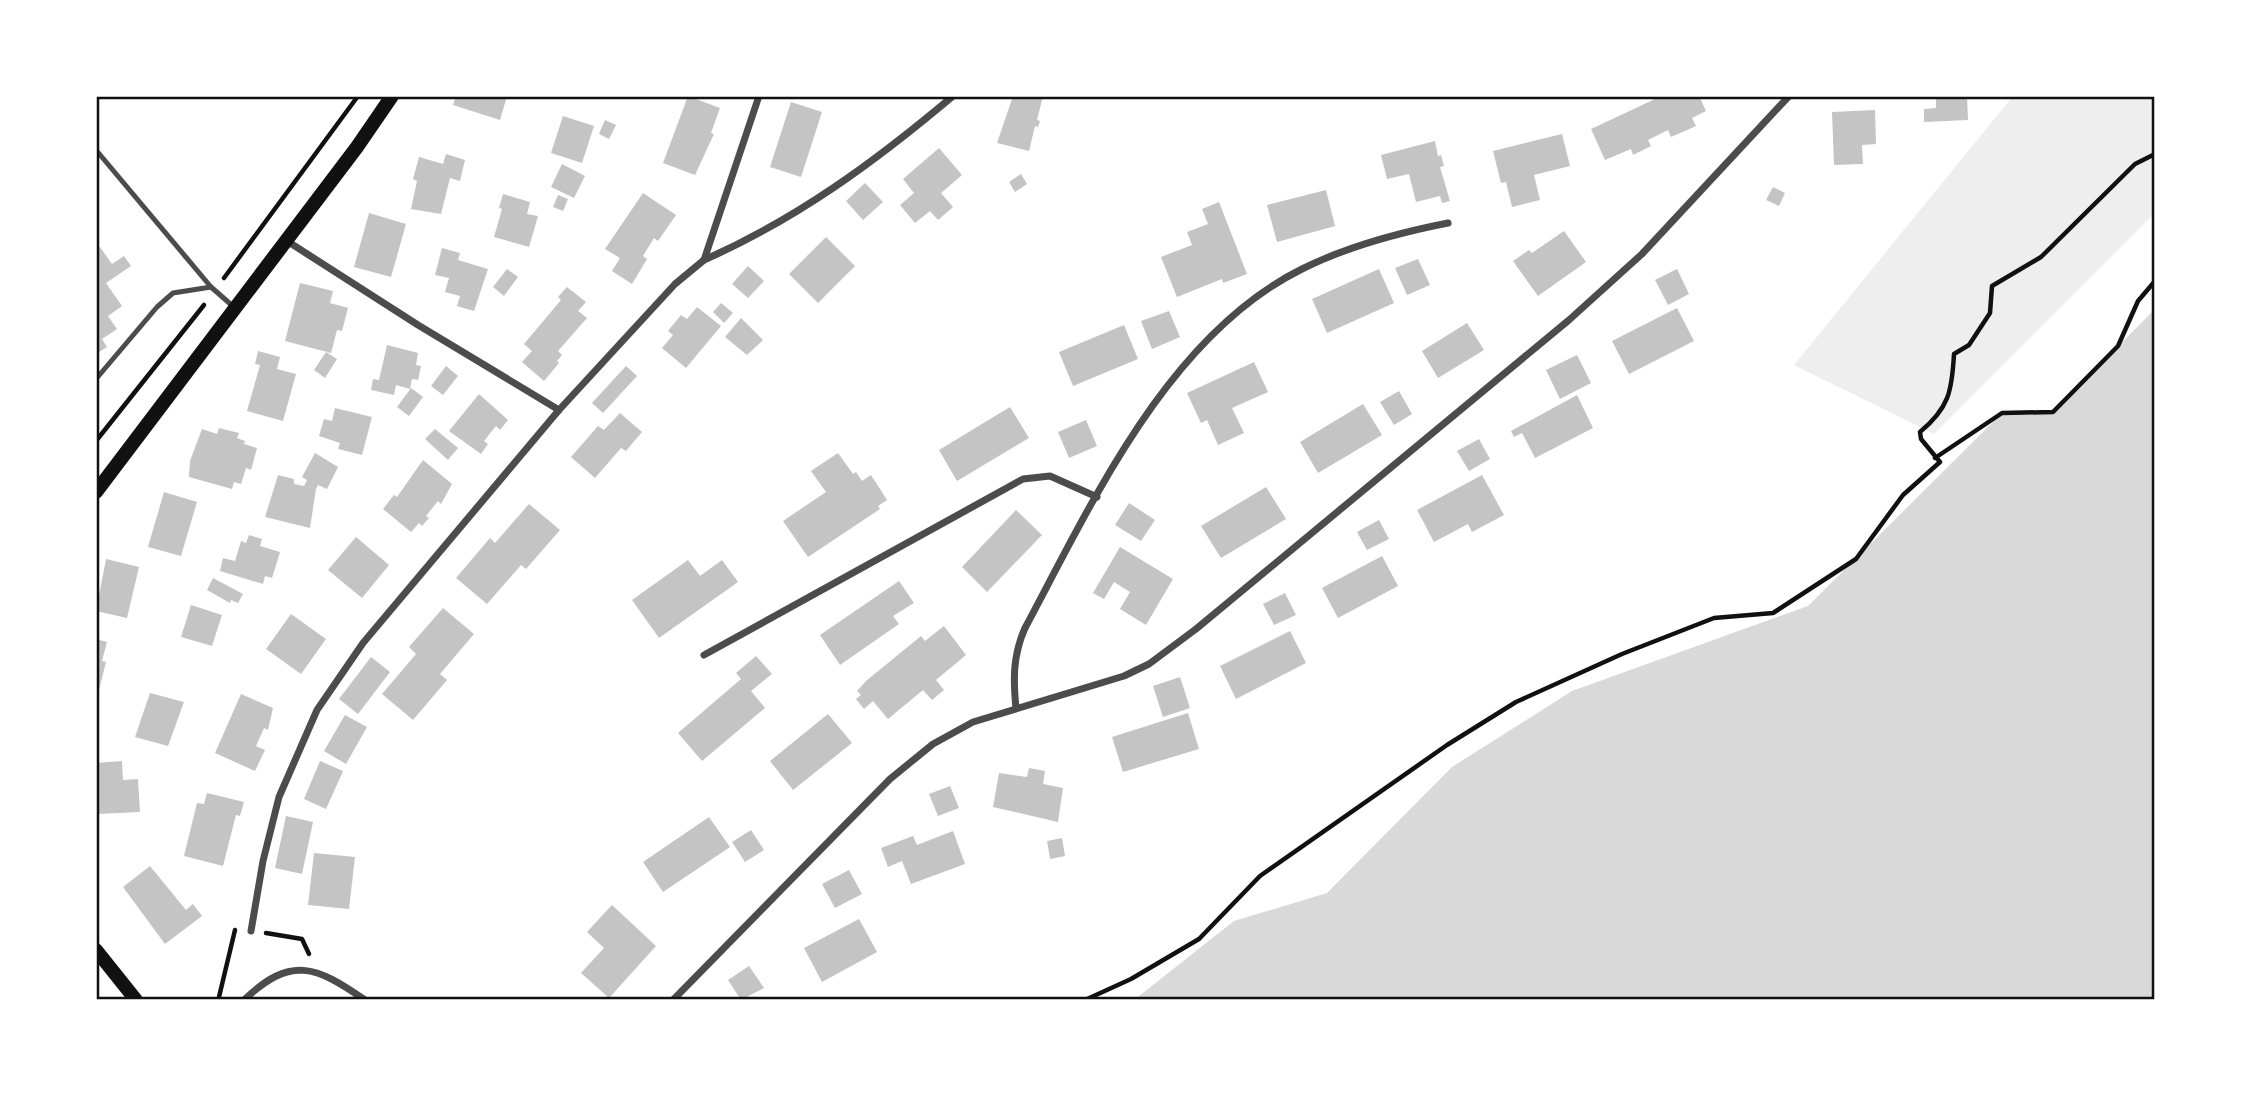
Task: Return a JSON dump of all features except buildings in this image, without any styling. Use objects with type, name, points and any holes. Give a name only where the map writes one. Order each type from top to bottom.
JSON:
[{"type":"main road","points":[[96,492],[287,241],[391,96]]},
{"type":"main road","points":[[96,950],[135,1000]]},
{"type":"street","points":[[705,260],[760,96]]},
{"type":"street","points":[[252,926],[263,861],[279,797],[317,710],[380,622],[559,410],[675,284],[705,260],[752,239],[808,206],[876,159],[953,96]]},
{"type":"street","points":[[673,1000],[907,763],[973,722],[1124,676],[1149,664],[1181,641],[1569,320],[1642,254],[1789,96]]},
{"type":"street","points":[[1016,708],[1013,677],[1019,642],[1097,497],[1158,395],[1189,358],[1242,310],[1302,269],[1361,244],[1401,232],[1448,223]]},
{"type":"street","points":[[287,241],[418,326],[559,410]]},
{"type":"street","points":[[704,655],[1023,479],[1050,476],[1097,497]]},
{"type":"street","points":[[244,1000],[258,986],[281,972],[296,968],[314,970],[365,1000]]},
{"type":"lane","points":[[96,150],[213,289],[236,308]]},
{"type":"lane","points":[[96,379],[157,307],[173,293],[213,289]]},
{"type":"path","points":[[96,442],[358,96]]},
{"type":"path","points":[[1938,460],[1920,432],[1940,415],[1952,385],[1954,354],[1969,345],[1990,313],[1992,286],[2041,257],[2135,164],[2155,154]]},
{"type":"path","points":[[1085,1000],[1131,979],[1199,939],[1260,876],[1447,745],[1516,702],[1622,654],[1714,618],[1773,613],[1856,559],[1903,495],[1938,460],[2002,413],[2053,412],[2118,346],[2138,300],[2155,282]]},
{"type":"path","points":[[219,998],[234,931],[252,926],[302,939],[314,970]]},
{"type":"shaded area","points":[[2013,96],[2155,96],[2155,213],[1934,434],[1794,365]]},
{"type":"shaded area","points":[[2155,309],[2155,1000],[1134,1000],[1234,921],[1327,893],[1452,767],[1572,691],[1808,606],[2002,413],[2053,412]]}]
